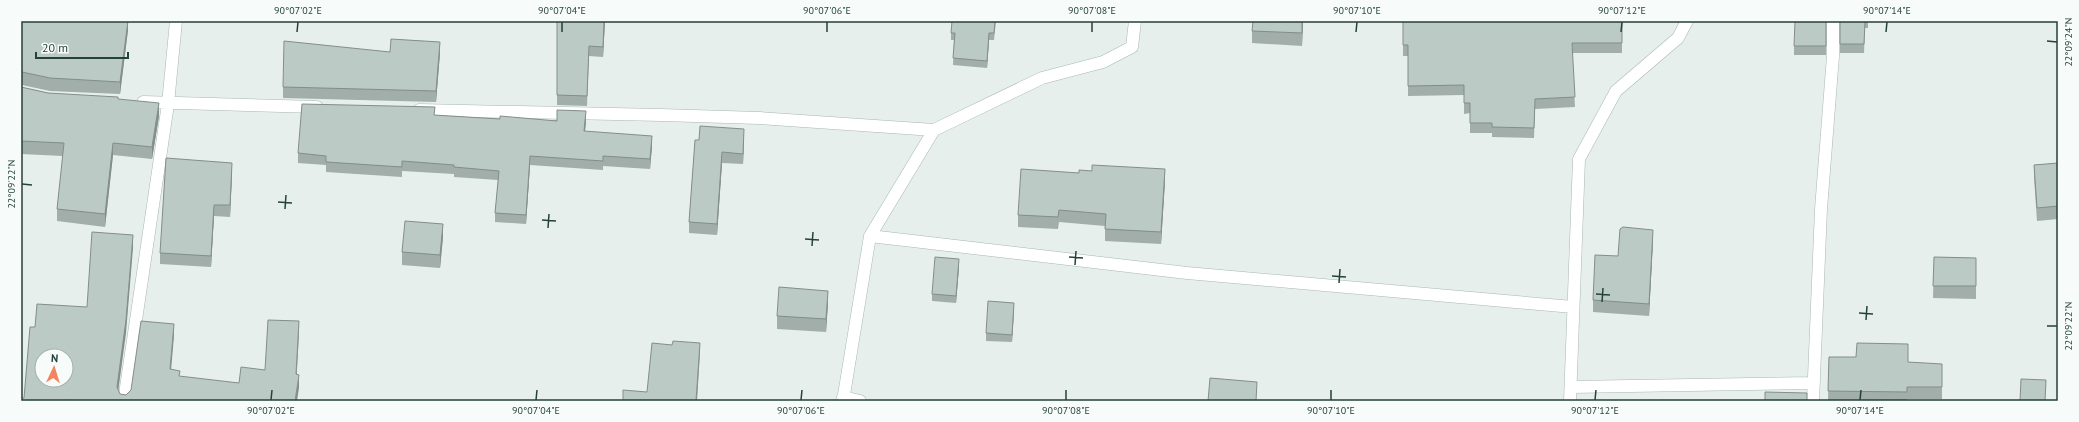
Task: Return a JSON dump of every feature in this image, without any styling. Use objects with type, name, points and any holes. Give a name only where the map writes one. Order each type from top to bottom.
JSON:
[{"type":"street","points":[[124,401],[168,104],[176,21]]},
{"type":"street","points":[[410,110],[759,118],[934,130],[1042,78],[1103,62],[1132,47],[1135,21]]},
{"type":"street","points":[[1570,401],[1579,159],[1616,91],[1678,38],[1687,21]]},
{"type":"street","points":[[1813,401],[1821,209],[1833,56],[1833,21]]},
{"type":"street","points":[[129,102],[332,108]]},
{"type":"street","points":[[860,401],[843,399],[870,236],[934,130]]},
{"type":"street","points":[[870,236],[1187,273],[1573,307]]},
{"type":"street","points":[[1571,387],[1814,383]]},
{"type":"building","points":[[21,21],[128,21],[120,82],[50,78],[21,73]]},
{"type":"building","points":[[557,21],[604,21],[603,47],[589,46],[587,96],[557,95]]},
{"type":"building","points":[[952,21],[995,21],[994,33],[989,33],[987,61],[953,58],[955,33],[951,33]]},
{"type":"building","points":[[1253,21],[1302,21],[1302,33],[1252,31]]},
{"type":"building","points":[[1403,21],[1622,21],[1622,43],[1572,43],[1575,97],[1535,99],[1534,128],[1492,127],[1492,123],[1470,123],[1470,103],[1464,103],[1464,85],[1408,86],[1408,45],[1403,45]]},
{"type":"building","points":[[1795,21],[1826,21],[1826,46],[1794,46]]},
{"type":"building","points":[[1840,21],[1865,21],[1864,44],[1840,44]]},
{"type":"building","points":[[391,39],[440,42],[436,91],[283,87],[284,41],[390,52]]},
{"type":"building","points":[[21,87],[48,93],[118,97],[118,99],[159,103],[152,147],[113,143],[105,214],[57,209],[64,143],[21,141]]},
{"type":"building","points":[[302,104],[435,107],[434,115],[500,119],[500,116],[557,121],[557,110],[586,111],[584,131],[652,136],[650,159],[603,156],[603,161],[530,156],[526,215],[495,213],[499,171],[454,167],[454,165],[402,161],[402,167],[326,162],[326,156],[298,153]]},
{"type":"building","points":[[700,126],[744,129],[743,154],[722,152],[717,224],[689,222],[695,140],[699,140]]},
{"type":"building","points":[[166,158],[232,163],[230,205],[214,205],[211,256],[160,253]]},
{"type":"building","points":[[2058,163],[2058,206],[2037,208],[2034,165]]},
{"type":"building","points":[[1092,165],[1165,169],[1161,232],[1105,229],[1106,214],[1059,210],[1058,217],[1018,215],[1021,169],[1079,173],[1079,170],[1092,171]]},
{"type":"building","points":[[405,221],[443,224],[440,255],[402,252]]},
{"type":"building","points":[[1623,227],[1653,230],[1649,304],[1593,300],[1595,255],[1618,256],[1620,229]]},
{"type":"building","points":[[92,232],[133,235],[126,320],[117,387],[120,394],[126,395],[131,390],[141,321],[174,324],[170,369],[180,371],[179,376],[239,383],[241,367],[265,370],[268,320],[299,321],[296,374],[299,375],[295,401],[21,401],[21,398],[24,398],[30,327],[35,327],[37,304],[87,307]]},
{"type":"building","points":[[935,257],[959,259],[956,296],[932,294]]},
{"type":"building","points":[[1934,257],[1976,258],[1976,286],[1933,286]]},
{"type":"building","points":[[779,287],[828,291],[826,319],[777,316]]},
{"type":"building","points":[[988,301],[1014,303],[1012,335],[986,333]]},
{"type":"building","points":[[673,341],[700,343],[696,401],[623,401],[623,390],[647,392],[652,343],[672,345]]},
{"type":"building","points":[[1857,343],[1908,344],[1908,362],[1942,364],[1942,387],[1907,387],[1907,392],[1828,391],[1829,357],[1856,357]]},
{"type":"building","points":[[1210,378],[1257,382],[1256,401],[1208,401]]},
{"type":"building","points":[[2021,379],[2046,380],[2045,401],[2020,401]]},
{"type":"building","points":[[1765,392],[1807,393],[1807,401],[1765,401]]}]
